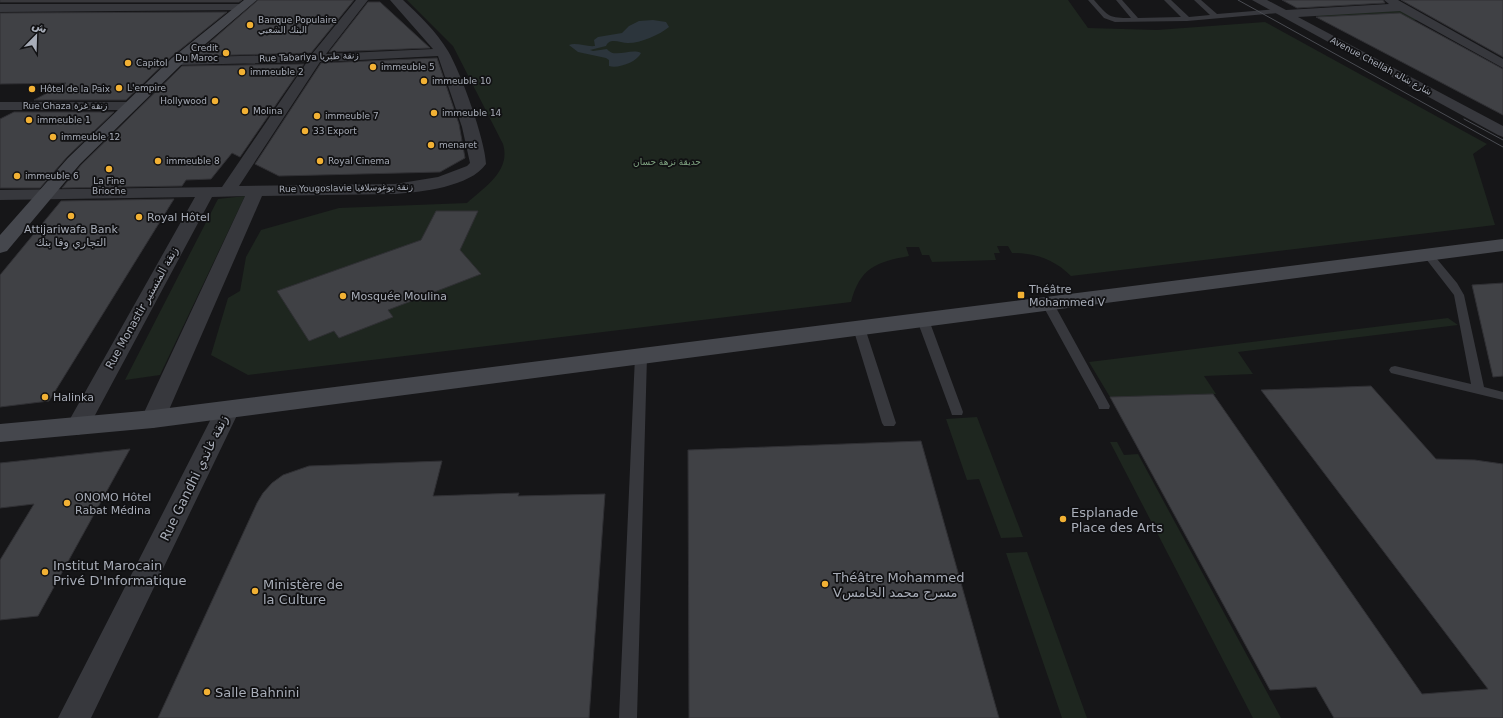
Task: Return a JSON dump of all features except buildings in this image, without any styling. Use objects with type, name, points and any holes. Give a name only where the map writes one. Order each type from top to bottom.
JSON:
[{"type":"street","points":[[228,190],[316,58],[362,0]]},
{"type":"street","name":"Rue Yougoslavie زنقة يوغوسلافيا","points":[[0,195],[411,188],[444,181],[474,169],[478,164],[479,158],[468,122],[442,52],[432,37],[396,0]]},
{"type":"street","name":"Avenue Chellah شارع شالة","points":[[1258,0],[1503,132]]},
{"type":"street","points":[[1390,0],[1503,64]]},
{"type":"street","points":[[0,8],[246,3]]},
{"type":"street","points":[[0,247],[74,161],[177,61],[246,3]]},
{"type":"street","points":[[1281,12],[1401,6]]},
{"type":"street","name":"Rue Tabariya زنقة طبريا","points":[[177,61],[316,58],[442,52]]},
{"type":"street","name":"Rue Ghaza زنقة غزة","points":[[0,106],[131,106]]},
{"type":"street","points":[[153,419],[256,190]]},
{"type":"street","name":"Rue Monastir زنقة المنستير","points":[[78,426],[207,191]]},
{"type":"street","points":[[0,433],[153,419],[1503,246]]},
{"type":"street","name":"Rue Gandhi زنقة غاندي","points":[[74,718],[228,409]]},
{"type":"lane","points":[[1091,0],[1108,18],[1137,20],[1187,19],[1281,12]]},
{"type":"lane","points":[[1119,0],[1137,20]]},
{"type":"lane","points":[[1167,0],[1187,19]]},
{"type":"lane","points":[[1197,0],[1216,16]]},
{"type":"lane","points":[[1428,255],[1453,285],[1459,295],[1478,390]]},
{"type":"lane","points":[[1048,304],[1104,406]]},
{"type":"lane","points":[[923,320],[958,412]]},
{"type":"lane","points":[[859,328],[889,423]]},
{"type":"lane","points":[[628,718],[641,356]]},
{"type":"lane","points":[[1395,370],[1503,396]]},
{"type":"green space","name":"حديقة نزهة حسان","points":[[407,0],[1068,0],[1088,28],[1157,30],[1265,22],[1487,144],[1473,154],[1495,225],[1071,276],[1051,261],[1029,254],[1012,253],[1008,246],[997,246],[1000,253],[994,253],[996,260],[932,262],[929,255],[922,255],[919,247],[906,247],[909,256],[879,264],[871,268],[865,274],[859,281],[851,302],[248,375],[211,355],[228,298],[240,291],[246,257],[261,230],[339,208],[467,203],[495,178],[500,170],[504,154],[503,144],[453,46]]},
{"type":"green space","points":[[1399,9],[1418,20],[1326,22],[1316,15]]},
{"type":"green space","points":[[245,196],[160,375],[125,380],[218,199]]},
{"type":"green space","points":[[1448,318],[1458,325],[1238,352],[1253,374],[1204,376],[1216,394],[1110,397],[1089,362]]},
{"type":"green space","points":[[977,417],[1023,537],[1001,538],[979,479],[967,480],[946,419]]},
{"type":"green space","points":[[1110,442],[1117,442],[1124,455],[1138,454],[1281,718],[1253,718]]},
{"type":"green space","points":[[1027,552],[1087,718],[1062,718],[1006,553]]},
{"type":"shaded area","points":[[653,20],[666,22],[669,27],[655,36],[644,40],[633,43],[613,41],[608,43],[606,46],[590,50],[607,49],[614,53],[641,53],[636,59],[622,66],[609,66],[609,60],[606,58],[578,52],[569,45],[575,44],[595,46],[594,40],[598,37],[622,33],[629,26],[639,21]]},
{"type":"tram line","points":[[1238,0],[1503,147]]},
{"type":"tram line","points":[[1464,119],[1503,140]]},
{"type":"place","name":"Banque Populaire البنك الشعبي","points":[[250,25]]},
{"type":"place","name":"Credit Du Maroc","points":[[226,53]]},
{"type":"place","name":"Capitol","points":[[128,63]]},
{"type":"place","name":"immeuble 5","points":[[373,67]]},
{"type":"place","name":"immeuble 2","points":[[242,72]]},
{"type":"place","name":"immeuble 10","points":[[424,81]]},
{"type":"place","name":"L'empire","points":[[119,88]]},
{"type":"place","name":"Hôtel de la Paix","points":[[32,89]]},
{"type":"place","name":"Hollywood","points":[[215,101]]},
{"type":"place","name":"Molina","points":[[245,111]]},
{"type":"place","name":"immeuble 14","points":[[434,113]]},
{"type":"place","name":"immeuble 7","points":[[317,116]]},
{"type":"place","name":"immeuble 1","points":[[29,120]]},
{"type":"place","name":"33 Export","points":[[305,131]]},
{"type":"place","name":"immeuble 12","points":[[53,137]]},
{"type":"place","name":"menaret","points":[[431,145]]},
{"type":"place","name":"immeuble 8","points":[[158,161]]},
{"type":"place","name":"Royal Cinema","points":[[320,161]]},
{"type":"place","name":"La Fine Brioche","points":[[109,169]]},
{"type":"place","name":"immeuble 6","points":[[17,176]]},
{"type":"place","name":"Attijariwafa Bank التجاري وفا بنك","points":[[71,216]]},
{"type":"place","name":"Royal Hôtel","points":[[139,217]]},
{"type":"place","name":"Théâtre Mohammed V","points":[[1021,295]]},
{"type":"place","name":"Mosquée Moulina","points":[[343,296]]},
{"type":"place","name":"Halinka","points":[[45,397]]},
{"type":"place","name":"ONOMO Hôtel Rabat Médina","points":[[67,503]]},
{"type":"place","name":"Esplanade Place des Arts","points":[[1063,519]]},
{"type":"place","name":"Institut Marocain Privé D'Informatique","points":[[45,572]]},
{"type":"place","name":"Théâtre Mohammed Vمسرح محمد الخامس","points":[[825,584]]},
{"type":"place","name":"Ministère de la Culture","points":[[255,591]]},
{"type":"place","name":"Salle Bahnini","points":[[207,692]]}]
